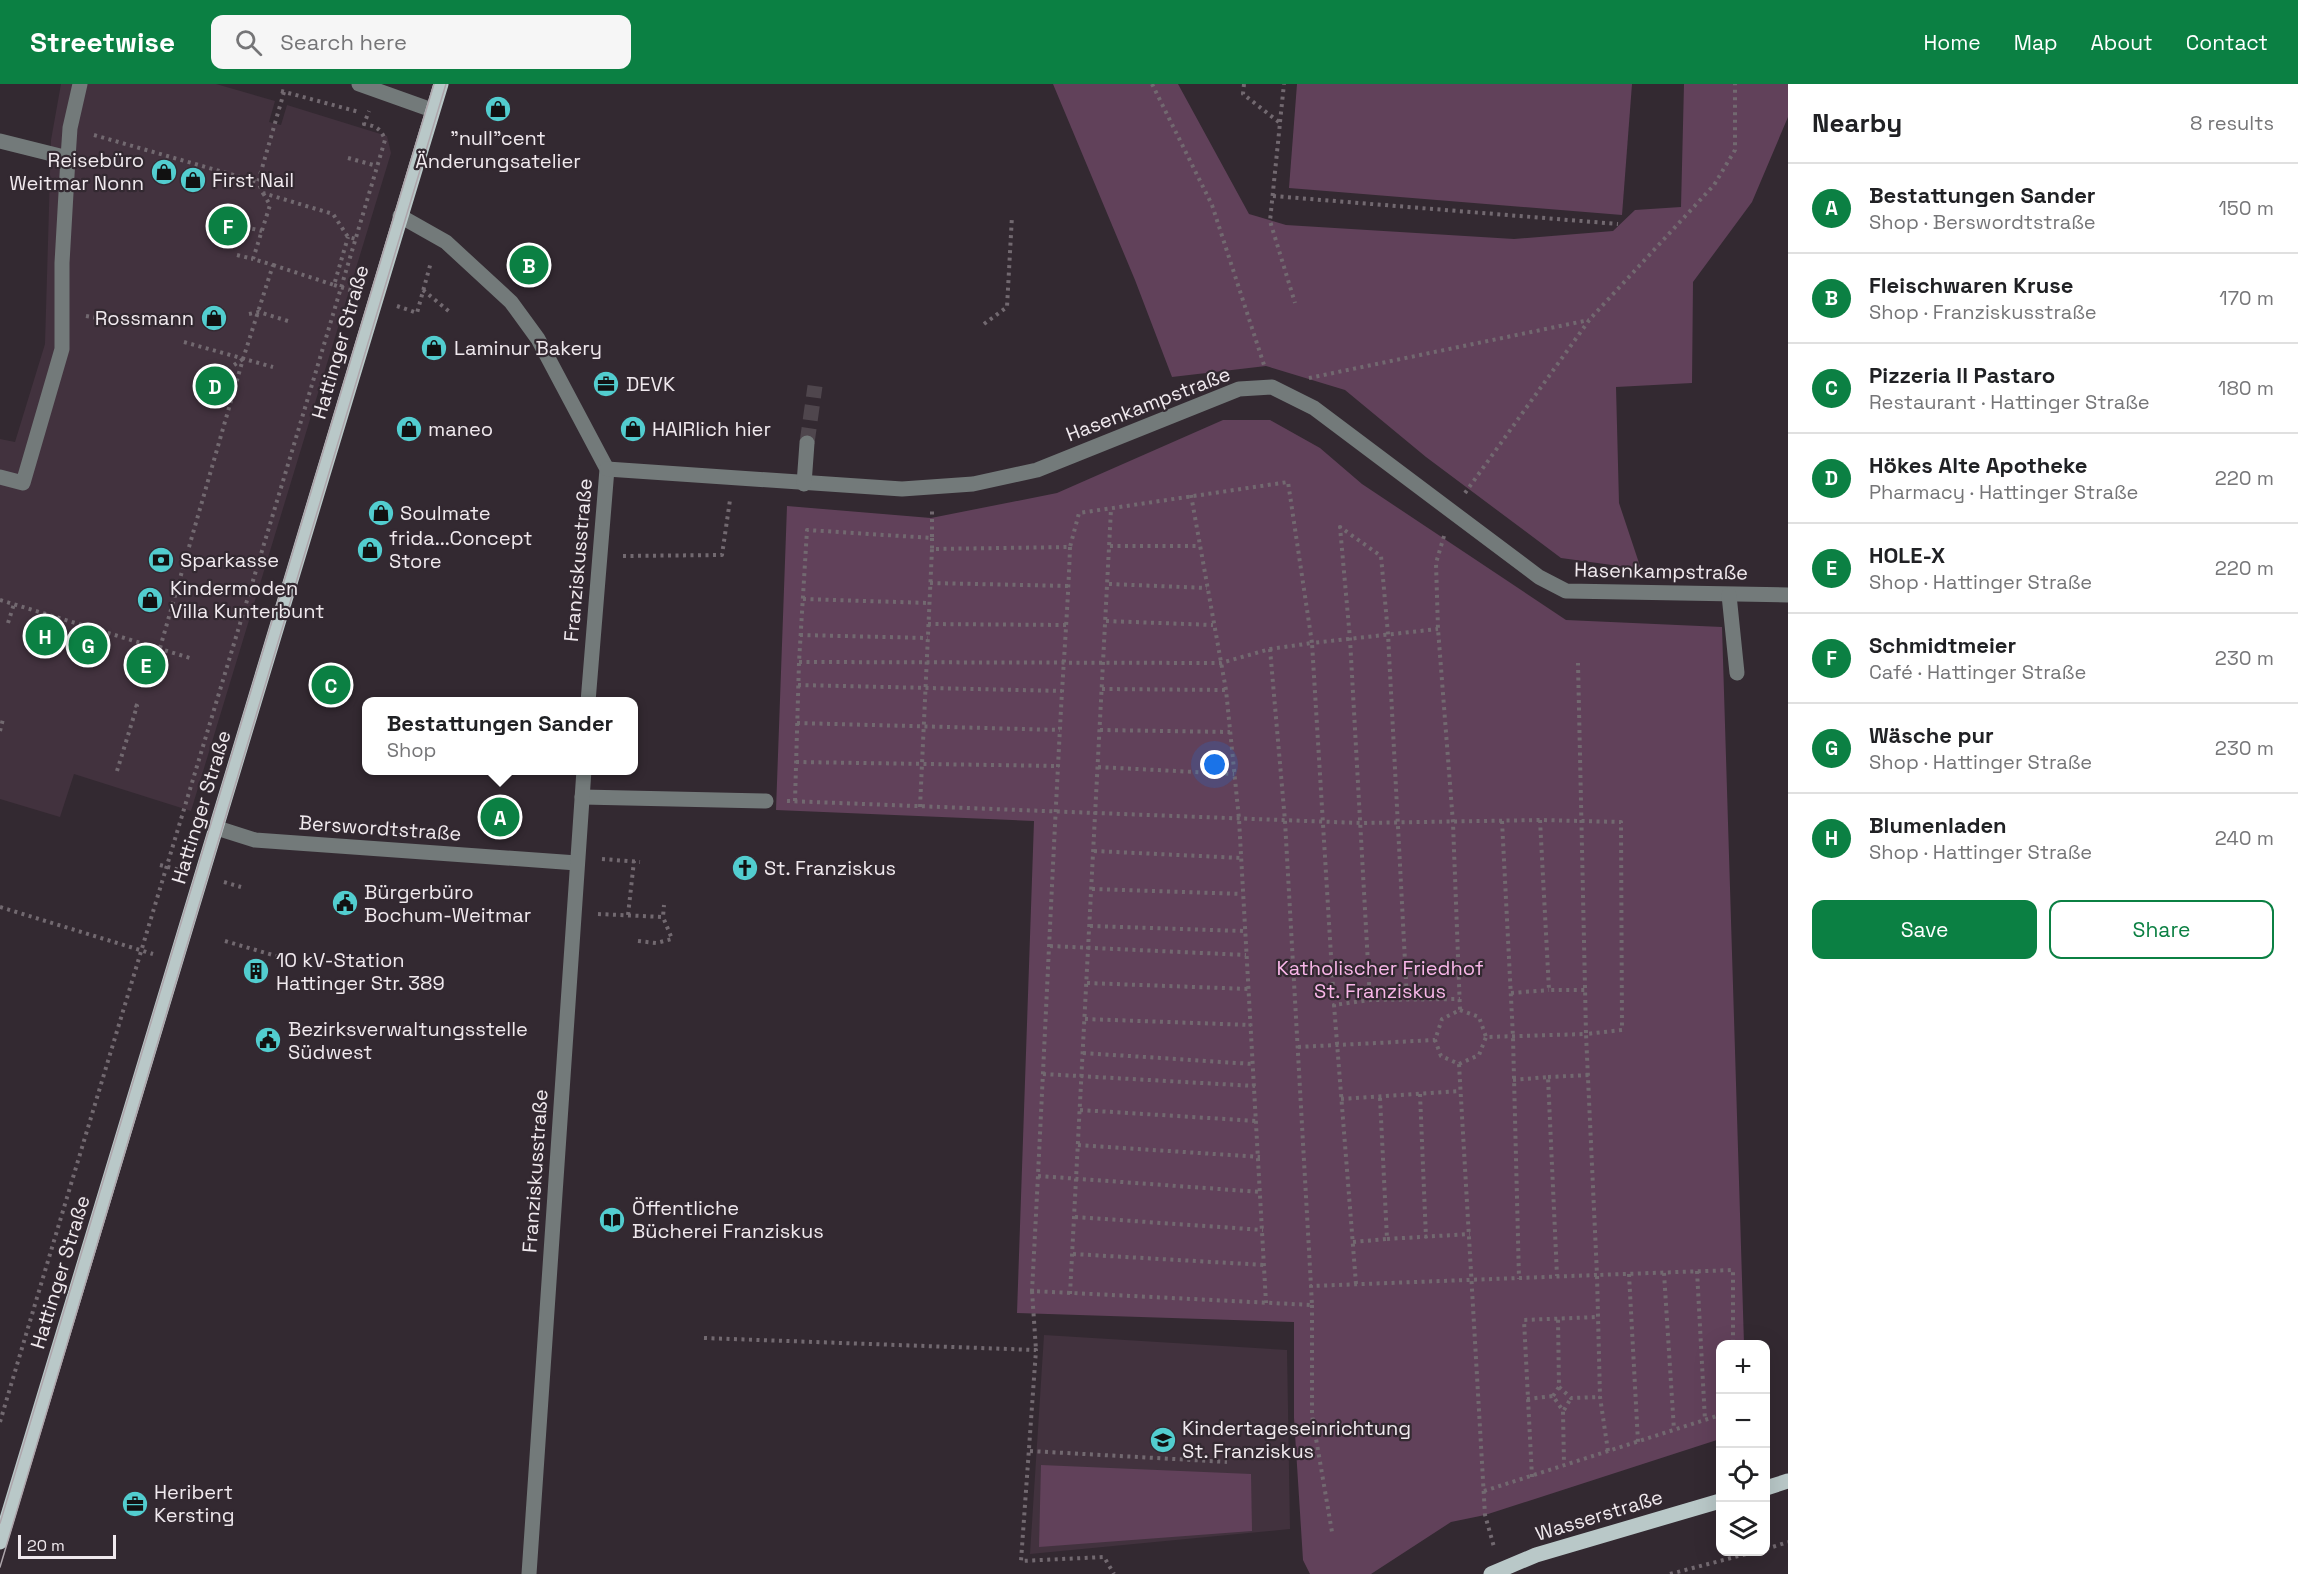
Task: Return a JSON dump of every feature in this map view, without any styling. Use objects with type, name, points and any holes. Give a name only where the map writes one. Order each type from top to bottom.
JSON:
[{"type":"main road","name":"Hattinger Straße","points":[[0,1542],[441,84]]},
{"type":"main road","points":[[1770,1487],[1788,1481]]},
{"type":"main road","name":"Wasserstraße","points":[[1491,1574],[1547,1552],[1717,1502]]},
{"type":"street","points":[[0,477],[23,483],[62,349],[62,263],[70,128],[80,84]]},
{"type":"street","points":[[359,84],[432,110]]},
{"type":"street","points":[[0,141],[68,158]]},
{"type":"street","name":"Franziskusstraße","points":[[400,216],[446,242],[511,302],[538,339],[607,468],[588,697]]},
{"type":"street","name":"Hasenkampstraße","points":[[607,468],[804,484],[932,488],[973,484],[1037,470],[1239,389],[1272,387],[1314,408],[1539,577],[1566,591],[1788,595]]},
{"type":"street","points":[[804,484],[807,443]]},
{"type":"street","points":[[1729,595],[1737,673]]},
{"type":"street","name":"Franziskusstraße","points":[[529,1574],[550,1230],[584,775]]},
{"type":"street","points":[[582,797],[766,801]]},
{"type":"street","name":"Berswordtstraße","points":[[217,828],[255,840],[578,863]]},
{"type":"path","points":[[1152,84],[1212,206],[1272,387],[1590,319]]},
{"type":"path","points":[[1244,84],[1244,94],[1280,123]]},
{"type":"path","points":[[1284,84],[1270,221],[1295,303]]},
{"type":"path","points":[[1460,1010],[1453,823],[1438,629],[1436,563],[1451,512],[1590,319],[1714,185],[1735,150],[1735,84]]},
{"type":"path","points":[[253,259],[270,204],[258,182],[283,91],[366,114]]},
{"type":"path","points":[[0,1422],[166,866],[344,288],[385,140],[383,133],[375,126],[364,124]]},
{"type":"path","points":[[70,128],[258,182]]},
{"type":"path","points":[[348,158],[377,166]]},
{"type":"path","points":[[206,177],[208,168]]},
{"type":"path","points":[[263,194],[333,214],[348,237],[356,239]]},
{"type":"path","points":[[1273,196],[1618,224]]},
{"type":"path","points":[[984,324],[1007,307],[1012,216]]},
{"type":"path","points":[[245,227],[262,231]]},
{"type":"path","points":[[334,285],[348,237]]},
{"type":"path","points":[[400,307],[417,313],[433,254]]},
{"type":"path","points":[[237,255],[344,288]]},
{"type":"path","points":[[160,648],[205,499],[243,359],[273,266]]},
{"type":"path","points":[[423,290],[451,313]]},
{"type":"path","points":[[249,314],[259,312],[288,321]]},
{"type":"path","points":[[184,342],[273,367]]},
{"type":"path","points":[[234,365],[243,359]]},
{"type":"path","points":[[1114,1574],[1104,1557],[1021,1562],[1036,1350],[1032,1291],[1062,691],[1070,547],[1079,513],[1288,482],[1312,643],[1336,1046],[1356,1284]]},
{"type":"path","points":[[920,807],[932,549],[932,488]]},
{"type":"path","points":[[1191,495],[1226,690],[1239,819],[1244,931],[1260,1157],[1266,1303]]},
{"type":"path","points":[[196,497],[205,499]]},
{"type":"path","points":[[622,556],[722,555],[730,500]]},
{"type":"path","points":[[1070,1294],[1111,509]]},
{"type":"path","points":[[1370,1000],[1350,639],[1340,527],[1381,556],[1388,634],[1407,1000]]},
{"type":"path","points":[[795,801],[800,635],[807,530],[932,538]]},
{"type":"path","points":[[1110,546],[1200,546]]},
{"type":"path","points":[[932,549],[1070,547]]},
{"type":"path","points":[[930,583],[1069,586]]},
{"type":"path","points":[[1108,584],[1207,588]]},
{"type":"path","points":[[803,599],[929,603]]},
{"type":"path","points":[[0,600],[190,658]]},
{"type":"path","points":[[8,623],[14,604]]},
{"type":"path","points":[[1106,621],[1213,625]]},
{"type":"path","points":[[928,624],[1066,625]]},
{"type":"path","points":[[799,662],[1221,663],[1270,649],[1438,629]]},
{"type":"path","points":[[800,635],[928,638]]},
{"type":"path","points":[[1270,649],[1285,821],[1298,1047],[1312,1305],[1312,1415],[1332,1532]]},
{"type":"path","points":[[1578,663],[1586,1034],[1600,1397],[1608,1451]]},
{"type":"path","points":[[798,685],[1062,691]]},
{"type":"path","points":[[1102,689],[1226,690]]},
{"type":"path","points":[[117,771],[137,706],[131,704]]},
{"type":"path","points":[[0,731],[3,719]]},
{"type":"path","points":[[797,723],[1060,730]]},
{"type":"path","points":[[1100,730],[1230,732]]},
{"type":"path","points":[[796,762],[1059,766]]},
{"type":"path","points":[[1098,767],[1234,774]]},
{"type":"path","points":[[766,801],[1360,823],[1540,820],[1621,822],[1622,1030],[1586,1034],[1486,1037]]},
{"type":"path","points":[[1540,820],[1549,990]]},
{"type":"path","points":[[1502,821],[1513,1037],[1519,1279]]},
{"type":"path","points":[[1094,851],[1242,858]]},
{"type":"path","points":[[597,859],[640,862]]},
{"type":"path","points":[[628,915],[634,861]]},
{"type":"path","points":[[160,865],[176,869]]},
{"type":"path","points":[[226,883],[241,887]]},
{"type":"path","points":[[1092,889],[1242,894]]},
{"type":"path","points":[[638,941],[656,943],[672,939],[663,917],[664,905]]},
{"type":"path","points":[[0,907],[141,950]]},
{"type":"path","points":[[593,914],[663,917]]},
{"type":"path","points":[[1090,926],[1244,931]]},
{"type":"path","points":[[225,941],[283,958]]},
{"type":"path","points":[[1050,946],[1246,956]]},
{"type":"path","points":[[1087,983],[1249,989]]},
{"type":"path","points":[[1511,993],[1586,990]]},
{"type":"path","points":[[1334,1005],[1370,1000],[1460,999]]},
{"type":"path","points":[[1460,1010],[1479,1017],[1486,1037],[1479,1055],[1459,1064],[1441,1056],[1434,1041],[1442,1019],[1460,1010]]},
{"type":"path","points":[[1085,1019],[1251,1025]]},
{"type":"path","points":[[1298,1047],[1434,1041]]},
{"type":"path","points":[[1083,1053],[1253,1064]]},
{"type":"path","points":[[1459,1064],[1474,1280],[1484,1491],[1487,1531],[1495,1550]]},
{"type":"path","points":[[1043,1074],[1255,1086]]},
{"type":"path","points":[[1513,1080],[1589,1075]]},
{"type":"path","points":[[1548,1077],[1557,1276]]},
{"type":"path","points":[[1341,1099],[1460,1091]]},
{"type":"path","points":[[1420,1094],[1426,1238]]},
{"type":"path","points":[[1380,1098],[1387,1239]]},
{"type":"path","points":[[1080,1110],[1257,1121]]},
{"type":"path","points":[[1078,1145],[1260,1157]]},
{"type":"path","points":[[1038,1176],[1261,1192]]},
{"type":"path","points":[[1075,1217],[1263,1230]]},
{"type":"path","points":[[1353,1242],[1470,1234]]},
{"type":"path","points":[[1073,1254],[1265,1264]]},
{"type":"path","points":[[1311,1286],[1733,1270],[1733,1340]]},
{"type":"path","points":[[1697,1271],[1705,1420]]},
{"type":"path","points":[[1664,1273],[1674,1430]]},
{"type":"path","points":[[1629,1274],[1638,1442]]},
{"type":"path","points":[[1032,1291],[1312,1305]]},
{"type":"path","points":[[1532,1477],[1524,1320],[1597,1317]]},
{"type":"path","points":[[1527,1399],[1553,1396],[1559,1387],[1558,1318]]},
{"type":"path","points":[[704,1338],[1036,1350]]},
{"type":"path","points":[[1559,1387],[1571,1398],[1600,1397]]},
{"type":"path","points":[[1553,1396],[1563,1411],[1564,1464]]},
{"type":"path","points":[[1563,1411],[1571,1398]]},
{"type":"path","points":[[1484,1491],[1716,1416]]},
{"type":"path","points":[[1030,1451],[1227,1462]]},
{"type":"path","points":[[1770,1547],[1788,1542]]},
{"type":"path","points":[[1670,1574],[1736,1556]]},
{"type":"shaded area","points":[[61,84],[216,84],[275,101],[269,122],[281,125],[287,105],[387,136],[391,153],[191,811],[74,774],[60,817],[0,799],[0,439],[15,442],[45,344],[51,140]]},
{"type":"shaded area","name":"Kindertageseinrichtung St. Franziskus","points":[[1044,1335],[1287,1350],[1290,1529],[1030,1554]]},
{"type":"green space","points":[[1053,84],[1178,84],[1249,214],[1286,225],[1514,239],[1613,231],[1635,210],[1681,207],[1684,84],[1788,84],[1788,117],[1752,202],[1693,282],[1692,383],[1616,387],[1619,503],[1641,569],[1561,558],[1426,457],[1345,390],[1266,366],[1172,377],[1135,280]]},
{"type":"green space","points":[[1297,84],[1632,84],[1622,215],[1289,188]]},
{"type":"green space","name":"Katholischer Friedhof St. Franziskus","points":[[1223,420],[1270,420],[1320,448],[1362,484],[1566,620],[1722,627],[1744,1340],[1716,1340],[1716,1440],[1485,1515],[1451,1522],[1371,1574],[1310,1574],[1303,1560],[1294,1418],[1294,1322],[1017,1313],[1034,821],[776,810],[787,506],[931,518],[1057,493]]},
{"type":"green space","points":[[1041,1465],[1251,1474],[1252,1531],[1039,1547]]},
{"type":"tunnel","points":[[807,443],[815,386]]},
{"type":"tram line","points":[[0,1523],[434,84]]},
{"type":"tram line","points":[[0,1567],[446,84]]},
{"type":"place","name":"\"null\"cent Änderungsatelier","points":[[498,109]]},
{"type":"place","name":"Reisebüro Weitmar Nonn","points":[[164,172]]},
{"type":"place","name":"First Nail","points":[[193,180]]},
{"type":"place","name":"Schmidtmeier","points":[[228,226]]},
{"type":"place","name":"Fleischwaren Kruse","points":[[529,265]]},
{"type":"place","name":"Rossmann","points":[[214,318]]},
{"type":"place","name":"Laminur Bakery","points":[[434,348]]},
{"type":"place","name":"DEVK","points":[[606,384]]},
{"type":"place","name":"Hökes Alte Apotheke","points":[[215,386]]},
{"type":"place","name":"maneo","points":[[409,429]]},
{"type":"place","name":"HAIRlich hier","points":[[633,429]]},
{"type":"place","name":"Soulmate","points":[[381,513]]},
{"type":"place","name":"frida...Concept Store","points":[[370,550]]},
{"type":"place","name":"Sparkasse","points":[[161,560]]},
{"type":"place","name":"Kindermoden Villa Kunterbunt","points":[[150,600]]},
{"type":"place","name":"Blumenladen","points":[[45,636]]},
{"type":"place","name":"Wäsche pur","points":[[88,645]]},
{"type":"place","name":"HOLE-X","points":[[146,665]]},
{"type":"place","name":"Pizzeria Il Pastaro","points":[[331,685]]},
{"type":"place","name":"Bestattungen Sander","points":[[500,817]]},
{"type":"place","name":"St. Franziskus","points":[[745,868]]},
{"type":"place","name":"Bürgerbüro Bochum-Weitmar","points":[[345,903]]},
{"type":"place","name":"10 kV-Station Hattinger Str. 389","points":[[256,971]]},
{"type":"place","name":"Bezirksverwaltungsstelle Südwest","points":[[268,1040]]},
{"type":"place","name":"Öffentliche Bücherei Franziskus","points":[[612,1220]]},
{"type":"place","name":"Kindertageseinrichtung St. Franziskus","points":[[1163,1440]]},
{"type":"place","name":"Heribert Kersting","points":[[135,1504]]}]
